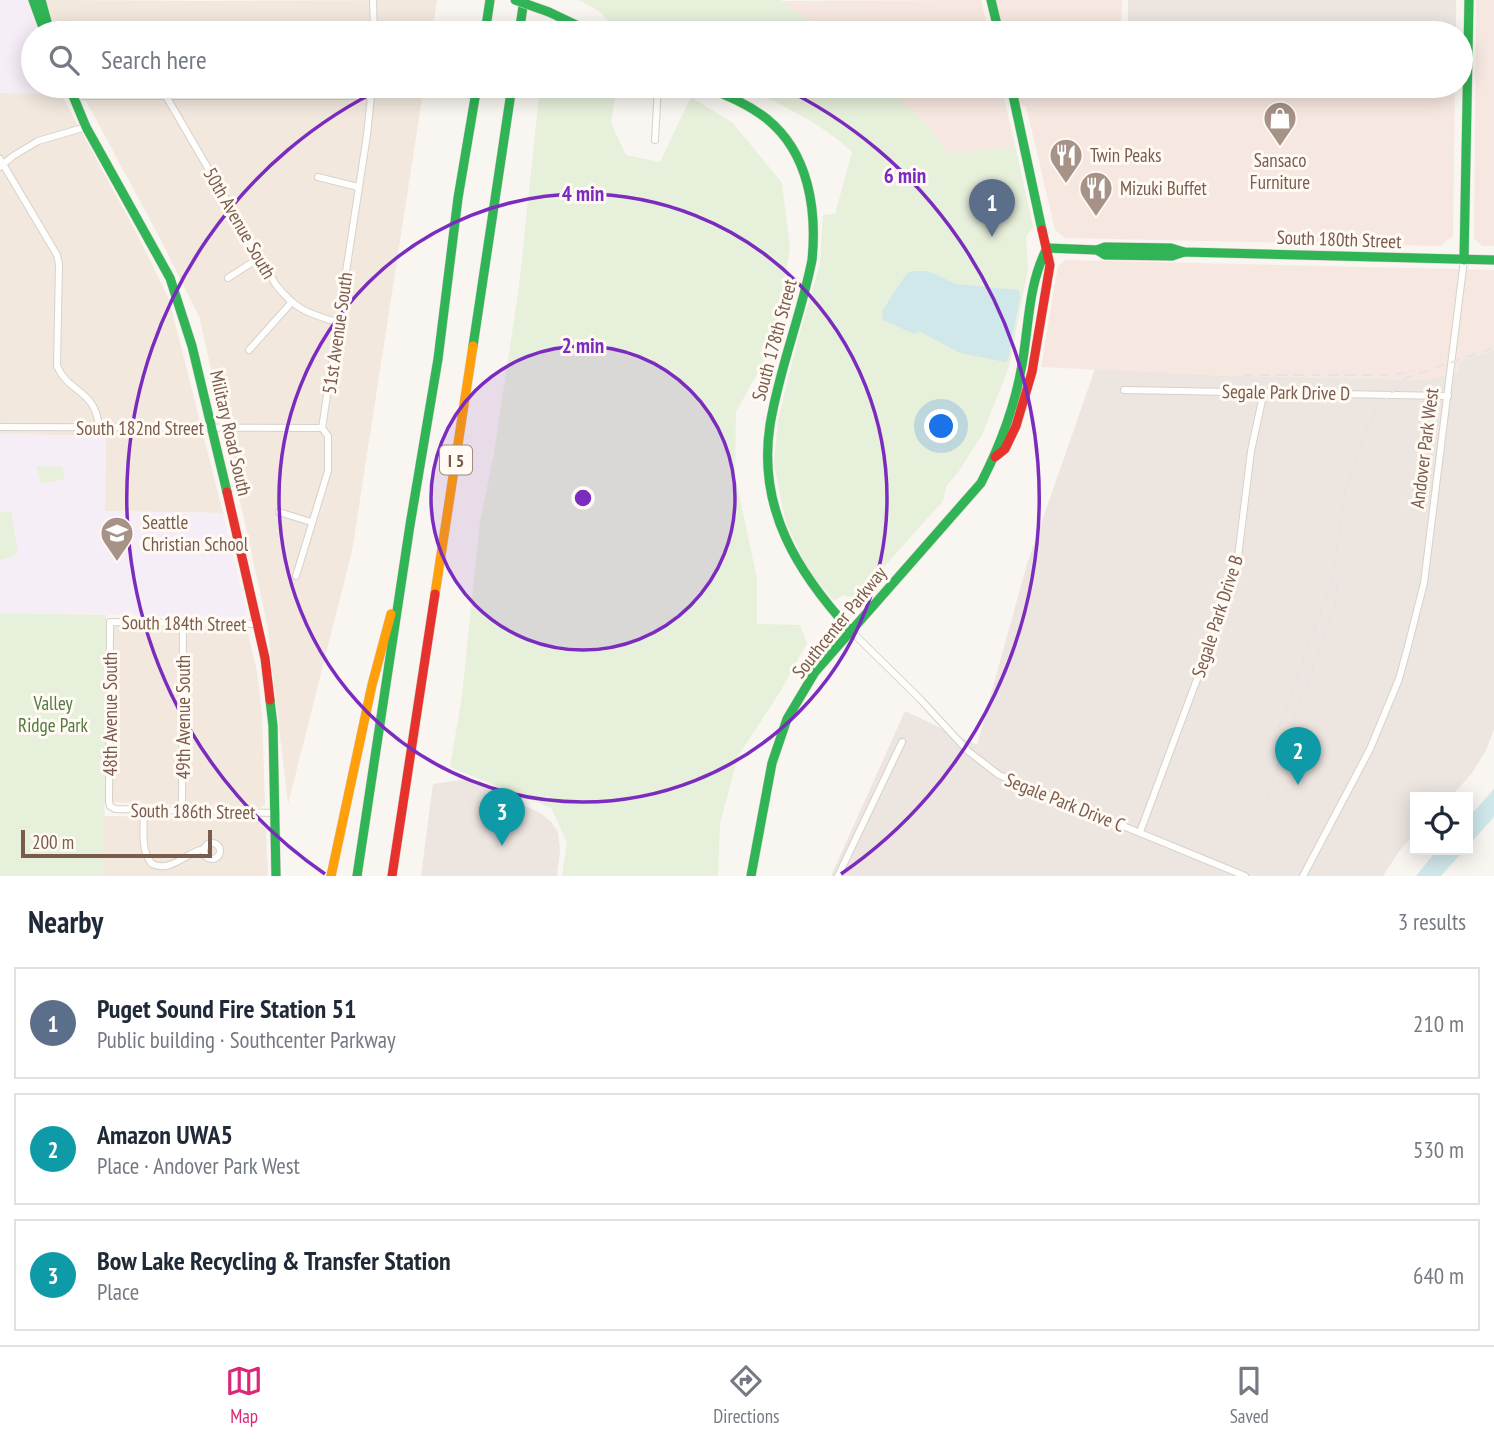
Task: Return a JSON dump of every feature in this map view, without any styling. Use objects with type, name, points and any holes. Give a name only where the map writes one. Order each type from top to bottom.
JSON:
[{"type":"main road","points":[[33,0],[41,21]]},
{"type":"main road","points":[[41,0],[47,21]]},
{"type":"main road","points":[[487,21],[490,0]]},
{"type":"main road","points":[[514,0],[567,21]]},
{"type":"main road","points":[[521,21],[524,0]]},
{"type":"main road","points":[[991,0],[996,21]]},
{"type":"main road","name":"Andover Park West","points":[[1467,21],[1468,0]]},
{"type":"main road","name":"Military Road South","points":[[74,98],[86,127],[170,278],[192,346],[265,658],[273,726],[276,813],[280,831],[277,876]]},
{"type":"main road","name":"I 5","points":[[357,876],[438,359],[458,198],[475,98]]},
{"type":"main road","name":"I 5","points":[[393,876],[510,98]]},
{"type":"main road","name":"South 178th Street","points":[[729,98],[766,119],[790,146],[803,169],[813,201],[816,232],[812,267],[774,407],[768,445],[770,482],[778,520],[794,561],[816,594],[851,631]]},
{"type":"main road","name":"Southcenter Parkway","points":[[751,876],[762,804],[772,763],[788,719],[815,672],[981,483],[995,457],[1005,449],[1016,426],[1032,372],[1050,265],[1015,98]]},
{"type":"main road","name":"Andover Park West","points":[[1464,98],[1464,260]]},
{"type":"main road","name":"South 180th Street","points":[[1047,248],[1097,250],[1105,255],[1172,256],[1184,252],[1494,260]]},
{"type":"main road","points":[[332,874],[375,672],[404,564]]},
{"type":"street","points":[[373,0],[374,21]]},
{"type":"street","name":"50th Avenue South","points":[[167,98],[259,258],[291,303],[310,314],[339,323]]},
{"type":"street","name":"51st Avenue South","points":[[296,576],[328,471],[328,436],[322,428],[371,98]]},
{"type":"street","points":[[655,140],[657,98]]},
{"type":"street","points":[[86,127],[38,141],[1,164],[57,256],[57,366],[64,378],[89,399],[98,416],[99,428]]},
{"type":"street","points":[[318,177],[358,187]]},
{"type":"street","points":[[228,278],[259,258]]},
{"type":"street","name":"Andover Park West","points":[[1303,876],[1370,748],[1399,679],[1424,583],[1464,260]]},
{"type":"street","points":[[249,350],[291,303]]},
{"type":"street","name":"Segale Park Drive D","points":[[1124,390],[1448,396]]},
{"type":"street","name":"Segale Park Drive B","points":[[1140,832],[1218,623],[1238,557],[1251,451],[1264,391]]},
{"type":"street","name":"South 182nd Street","points":[[0,427],[322,428]]},
{"type":"street","points":[[279,512],[311,522]]},
{"type":"street","name":"South 184th Street","points":[[110,622],[257,624]]},
{"type":"street","name":"48th Avenue South","points":[[110,622],[110,806]]},
{"type":"street","name":"49th Avenue South","points":[[182,810],[183,623]]},
{"type":"street","name":"Segale Park Drive C","points":[[851,631],[968,751],[993,770],[1015,783],[1245,876]]},
{"type":"street","points":[[838,876],[902,742]]},
{"type":"street","name":"South 186th Street","points":[[110,806],[115,809],[276,813]]},
{"type":"street","points":[[144,810],[144,845],[152,864],[163,867],[174,864],[204,849]]},
{"type":"shaded area","points":[[0,0],[29,0],[35,21],[21,21],[21,93],[0,93]]},
{"type":"shaded area","points":[[44,0],[437,0],[434,21],[48,21]]},
{"type":"shaded area","points":[[981,0],[986,21],[808,21],[781,1]]},
{"type":"shaded area","points":[[991,0],[1122,0],[1121,21],[996,21]]},
{"type":"shaded area","points":[[1128,0],[1456,0],[1456,21],[1128,21]]},
{"type":"shaded area","points":[[1476,0],[1494,0],[1494,246],[1482,246],[1474,238]]},
{"type":"shaded area","points":[[0,93],[21,93],[21,98],[63,98],[169,299],[223,513],[105,511],[106,436],[0,434]]},
{"type":"shaded area","points":[[84,98],[422,98],[352,551],[288,804],[267,624],[200,319]]},
{"type":"shaded area","points":[[899,98],[1004,98],[1015,145],[999,149],[947,152],[924,122]]},
{"type":"shaded area","points":[[1014,98],[1455,98],[1453,236],[1440,246],[1065,238],[1055,230],[1026,106],[1016,105]]},
{"type":"shaded area","points":[[1066,260],[1494,270],[1494,350],[1460,361],[1458,373],[1424,380],[1205,375],[1041,367],[1058,266]]},
{"type":"shaded area","points":[[1494,350],[1494,729],[1486,750],[1472,773],[1455,792],[1410,792],[1410,839],[1383,876],[831,876],[905,711],[977,745],[1027,564],[1095,369],[1205,375],[1424,380],[1458,373],[1460,361]]},
{"type":"shaded area","name":"Seattle Christian School","points":[[0,434],[106,436],[105,511],[223,513],[247,614],[243,617],[0,613]]},
{"type":"shaded area","points":[[106,625],[247,629],[257,672],[262,714],[265,805],[260,808],[104,802]]},
{"type":"shaded area","points":[[469,779],[542,814],[551,822],[558,832],[560,850],[557,876],[421,876],[433,784]]},
{"type":"shaded area","points":[[104,816],[255,818],[266,828],[268,876],[104,876]]},
{"type":"green space","points":[[579,0],[781,0],[809,21],[608,21],[599,11]]},
{"type":"green space","points":[[539,98],[615,98],[611,123],[626,155],[660,162],[693,98],[733,123],[782,183],[790,248],[774,343],[736,412],[735,475],[757,579],[757,624],[800,625],[807,643],[780,692],[738,756],[720,824],[718,876],[562,876],[567,842],[551,808],[450,767],[462,696],[480,521],[493,459],[519,287]]},
{"type":"green space","points":[[766,98],[899,98],[924,122],[947,152],[999,149],[1015,145],[1033,227],[1026,237],[1028,269],[1009,367],[982,435],[946,487],[943,501],[856,598],[843,595],[834,601],[809,571],[786,523],[774,464],[778,420],[820,264],[823,215],[835,214],[852,152],[799,114]]},
{"type":"green space","points":[[37,466],[62,467],[65,479],[41,484]]},
{"type":"green space","points":[[0,512],[11,512],[18,552],[0,560]]},
{"type":"green space","name":"Valley Ridge Park","points":[[0,613],[106,615],[104,876],[0,876]]},
{"type":"water","points":[[928,271],[956,284],[1019,290],[1008,360],[1005,362],[960,353],[919,331],[914,334],[883,320],[882,311],[907,273]]},
{"type":"water","points":[[1494,789],[1494,817],[1473,840],[1473,812]]},
{"type":"water","points":[[1433,855],[1460,855],[1441,876],[1416,876]]},
{"type":"railway","points":[[1267,760],[1331,583],[1345,492],[1369,423],[1381,403],[1408,377],[1494,348]]},
{"type":"railway","points":[[1243,375],[1392,375],[1414,371]]},
{"type":"railway","points":[[1265,803],[1336,603],[1338,574]]},
{"type":"traffic: fast","points":[[33,0],[41,21]]},
{"type":"traffic: fast","points":[[41,0],[47,21]]},
{"type":"traffic: fast","points":[[487,21],[490,0]]},
{"type":"traffic: fast","points":[[515,0],[549,12]]},
{"type":"traffic: fast","points":[[521,21],[524,0]]},
{"type":"traffic: fast","points":[[991,0],[996,21]]},
{"type":"traffic: fast","points":[[1469,0],[1469,21]]},
{"type":"traffic: fast","points":[[549,12],[568,21]]},
{"type":"traffic: fast","points":[[74,98],[86,127],[170,278],[192,346],[227,492]]},
{"type":"traffic: fast","points":[[357,876],[438,359],[458,198],[475,98]]},
{"type":"traffic: fast","points":[[473,346],[510,98]]},
{"type":"traffic: fast","points":[[733,98],[767,119],[781,133],[801,165],[807,183],[813,222],[812,260],[770,425],[770,484],[776,512],[799,562],[814,586],[851,631]]},
{"type":"traffic: fast","points":[[1014,98],[1042,230]]},
{"type":"traffic: fast","points":[[1464,260],[1467,98]]},
{"type":"traffic: fast","points":[[1047,248],[1171,248],[1184,252],[1494,260]]},
{"type":"traffic: fast","points":[[751,876],[772,763],[787,719],[815,672],[981,483],[988,469],[1015,396],[1036,276],[1047,248]]},
{"type":"traffic: fast","points":[[1097,250],[1105,255],[1172,256],[1184,252]]},
{"type":"traffic: fast","points":[[270,700],[273,726],[276,876]]},
{"type":"traffic: slow","points":[[435,594],[473,346]]},
{"type":"traffic: slow","points":[[331,876],[372,685],[391,614]]},
{"type":"traffic: jam","points":[[995,457],[1005,449],[1016,426],[1032,372],[1050,265],[1042,230]]},
{"type":"traffic: jam","points":[[227,492],[265,658],[270,700]]},
{"type":"traffic: jam","points":[[392,876],[435,594]]},
{"type":"place","name":"Sansaco Furniture","points":[[1280,148]]},
{"type":"place","name":"Twin Peaks","points":[[1066,185]]},
{"type":"place","name":"Mizuki Buffet","points":[[1096,218]]},
{"type":"place","name":"Puget Sound Fire Station 51","points":[[992,237]]},
{"type":"place","name":"Seattle Christian School","points":[[117,563]]},
{"type":"place","name":"Amazon UWA5","points":[[1298,785]]},
{"type":"place","name":"Bow Lake Recycling & Transfer Station","points":[[502,846]]}]
